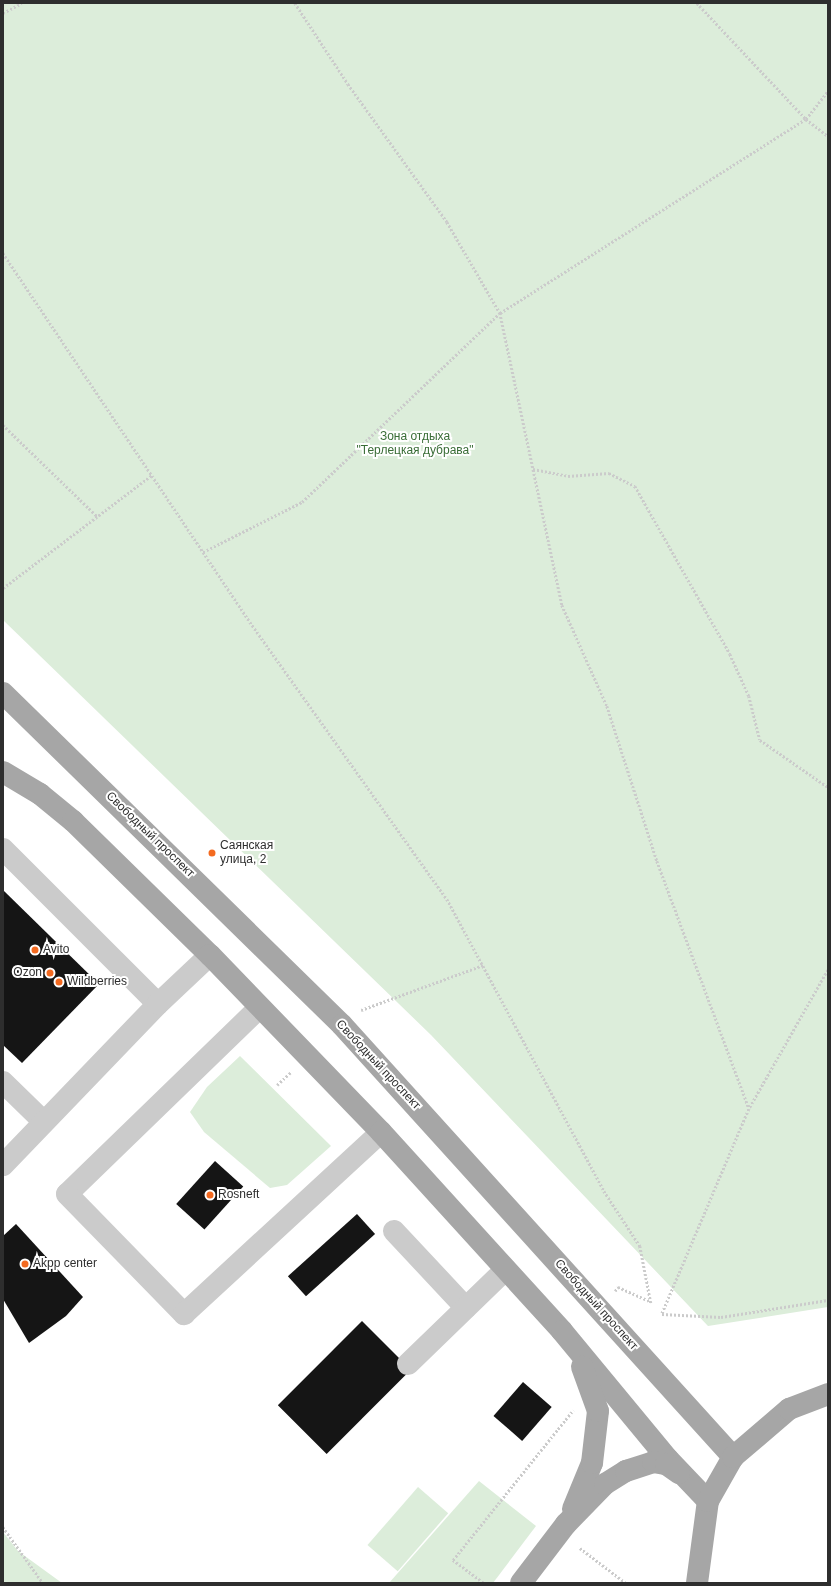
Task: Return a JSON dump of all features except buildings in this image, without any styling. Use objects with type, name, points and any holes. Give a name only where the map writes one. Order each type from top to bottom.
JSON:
[{"type":"main road","name":"Свободный проспект","points":[[3,693],[342,1025],[733,1456]]},
{"type":"main road","points":[[3,772],[40,794],[73,822],[210,955],[259,1008],[381,1132],[506,1269],[562,1331],[683,1476],[708,1501]]},
{"type":"main road","points":[[562,1331],[590,1382],[598,1411],[592,1463],[566,1524]]},
{"type":"main road","points":[[697,1583],[708,1501],[733,1456],[789,1409],[828,1394]]},
{"type":"main road","points":[[521,1583],[566,1524],[605,1484],[636,1467],[653,1462],[666,1464],[683,1476]]},
{"type":"lane","points":[[3,849],[158,1004]]},
{"type":"lane","points":[[3,1165],[158,1004],[210,955]]},
{"type":"lane","points":[[259,1008],[67,1194],[184,1314],[381,1132]]},
{"type":"lane","points":[[3,1082],[44,1122]]},
{"type":"lane","points":[[394,1231],[466,1308]]},
{"type":"lane","points":[[408,1364],[506,1269]]},
{"type":"path","points":[[3,12],[22,3]]},
{"type":"path","points":[[295,3],[348,84],[448,222],[500,313],[562,604],[608,706],[657,861],[749,1109]]},
{"type":"path","points":[[697,3],[806,119],[828,136]]},
{"type":"path","points":[[203,552],[302,502],[500,313],[806,119],[828,91]]},
{"type":"path","points":[[3,253],[203,552],[447,899],[604,1191],[640,1246],[651,1303],[618,1287],[614,1294]]},
{"type":"path","points":[[3,425],[98,517]]},
{"type":"path","points":[[533,469],[568,476],[609,473],[635,486],[730,654],[749,696],[760,740],[828,787]]},
{"type":"path","points":[[3,588],[152,476]]},
{"type":"path","points":[[357,1012],[483,965]]},
{"type":"path","points":[[828,970],[749,1109],[662,1314],[721,1317],[828,1300]]},
{"type":"path","points":[[277,1084],[293,1071]]},
{"type":"path","points":[[482,1583],[453,1560],[579,1404]]},
{"type":"path","points":[[3,1526],[43,1583]]},
{"type":"path","points":[[580,1548],[626,1583]]},
{"type":"green space","name":"Зона отдыха \"Терлецкая дубрава\"","points":[[3,3],[828,3],[828,1307],[708,1326],[431,1035],[3,620]]},
{"type":"green space","points":[[240,1056],[331,1146],[287,1185],[270,1188],[204,1132],[190,1112],[207,1087]]},
{"type":"green space","points":[[479,1481],[536,1526],[493,1583],[389,1583]]},
{"type":"green space","points":[[418,1487],[448,1513],[398,1571],[367,1545]]},
{"type":"green space","points":[[3,1532],[18,1551],[62,1583],[3,1583]]},
{"type":"place","name":"Саянская улица, 2","points":[[212,853]]},
{"type":"place","name":"Avito","points":[[35,950]]},
{"type":"place","name":"Ozon","points":[[50,973]]},
{"type":"place","name":"Wildberries","points":[[59,982]]},
{"type":"place","name":"Rosneft","points":[[210,1195]]},
{"type":"place","name":"Akpp center","points":[[25,1264]]}]
